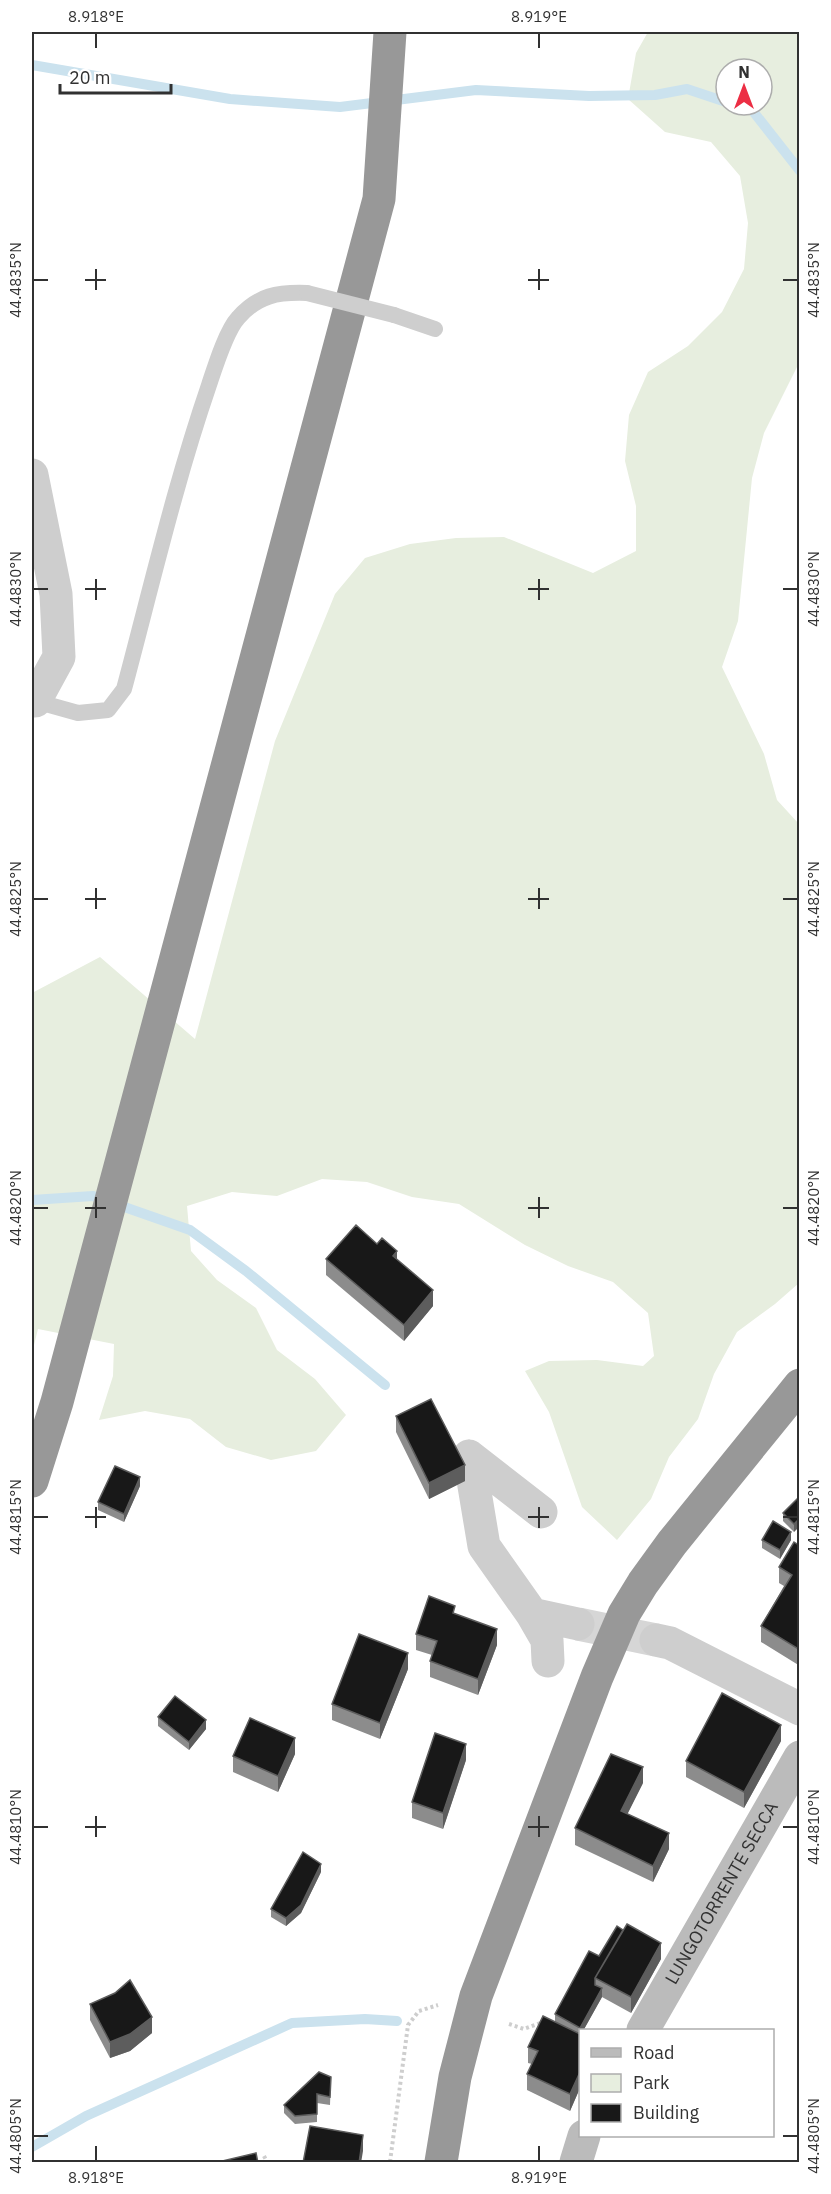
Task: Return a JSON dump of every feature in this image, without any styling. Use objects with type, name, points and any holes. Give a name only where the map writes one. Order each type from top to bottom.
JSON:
[{"type":"highway","points":[[32,1481],[57,1402],[379,199],[390,32]]},
{"type":"highway","points":[[441,2163],[455,2076],[476,1996],[597,1677],[624,1614],[672,1543],[800,1384]]},
{"type":"main road","name":"LUNGOTORRENTE SECCA","points":[[644,2029],[800,1757]]},
{"type":"main road","points":[[576,2163],[584,2137]]},
{"type":"street","points":[[32,475],[56,594],[58,657],[33,701]]},
{"type":"street","points":[[541,1512],[469,1456],[484,1546],[532,1614],[547,1640],[548,1661]]},
{"type":"street","points":[[532,1614],[578,1624]]},
{"type":"street","points":[[656,1640],[670,1643],[800,1709]]},
{"type":"lane","points":[[33,701],[78,713],[108,710],[124,689],[195,427],[221,352],[236,320],[255,301],[282,292],[308,293],[394,315],[435,330]]},
{"type":"path","points":[[390,2163],[408,2025],[420,2011],[447,2002]]},
{"type":"path","points":[[509,2024],[524,2029],[542,2022],[552,2027]]},
{"type":"path","points":[[264,2156],[267,2163]]},
{"type":"green space","points":[[648,32],[799,32],[799,363],[764,433],[752,478],[738,621],[722,667],[764,754],[777,800],[799,824],[799,1283],[737,1332],[714,1374],[698,1419],[669,1457],[651,1499],[617,1540],[582,1507],[549,1412],[525,1371],[549,1361],[597,1360],[643,1366],[654,1356],[648,1313],[613,1282],[568,1266],[525,1245],[459,1204],[412,1197],[367,1182],[322,1179],[277,1196],[232,1192],[187,1206],[191,1251],[217,1280],[256,1308],[277,1350],[315,1379],[346,1415],[316,1451],[271,1460],[226,1447],[190,1419],[145,1411],[99,1420],[113,1376],[114,1344],[38,1329],[32,1353],[32,993],[100,957],[195,1039],[275,741],[335,594],[365,558],[410,544],[456,538],[504,537],[593,573],[636,551],[636,506],[625,461],[629,415],[648,372],[688,346],[722,312],[744,269],[748,223],[740,176],[711,142],[665,132],[628,99],[636,53]]},
{"type":"building","points":[[356,1225],[377,1244],[382,1238],[397,1251],[393,1256],[433,1290],[404,1325],[326,1259]]},
{"type":"building","points":[[431,1399],[465,1465],[429,1483],[396,1416]]},
{"type":"building","points":[[115,1466],[140,1477],[124,1514],[98,1502]]},
{"type":"building","points":[[798,1498],[800,1518],[794,1524],[783,1513]]},
{"type":"building","points":[[773,1521],[791,1532],[780,1550],[762,1540]]},
{"type":"building","points":[[794,1542],[800,1546],[800,1650],[761,1626],[792,1575],[779,1567]]},
{"type":"building","points":[[429,1596],[455,1606],[453,1613],[497,1629],[478,1679],[430,1661],[437,1641],[416,1634]]},
{"type":"building","points":[[359,1634],[408,1653],[380,1723],[332,1704]]},
{"type":"building","points":[[722,1693],[781,1725],[744,1792],[686,1761]]},
{"type":"building","points":[[175,1696],[206,1720],[189,1742],[158,1717]]},
{"type":"building","points":[[250,1718],[295,1738],[278,1776],[233,1756]]},
{"type":"building","points":[[435,1733],[466,1744],[443,1813],[412,1802]]},
{"type":"building","points":[[611,1754],[643,1767],[621,1811],[669,1833],[653,1866],[575,1828]]},
{"type":"building","points":[[303,1852],[321,1864],[301,1905],[286,1918],[271,1909]]},
{"type":"building","points":[[627,1924],[661,1943],[631,1997],[595,1978]]},
{"type":"building","points":[[617,1926],[623,1930],[595,1978],[595,1985],[602,1988],[580,2028],[555,2014],[589,1951],[599,1956]]},
{"type":"building","points":[[130,1980],[152,2017],[130,2034],[110,2042],[90,2004],[115,1993]]},
{"type":"building","points":[[543,2016],[579,2034],[579,2074],[570,2094],[527,2074],[538,2051],[528,2047]]},
{"type":"building","points":[[319,2072],[331,2077],[330,2097],[317,2094],[317,2114],[295,2116],[284,2105]]},
{"type":"building","points":[[310,2126],[363,2135],[359,2163],[303,2163]]},
{"type":"building","points":[[256,2153],[258,2163],[214,2163]]},
{"type":"waterway","points":[[32,65],[230,99],[340,107],[476,90],[589,96],[655,95],[687,89],[714,98]]},
{"type":"waterway","points":[[758,117],[800,171]]},
{"type":"waterway","points":[[32,1200],[93,1196],[190,1230],[246,1271],[385,1385]]},
{"type":"waterway","points":[[32,2147],[86,2116],[292,2023],[365,2019],[397,2021]]},
{"type":"tunnel","points":[[578,1624],[656,1640]]}]
